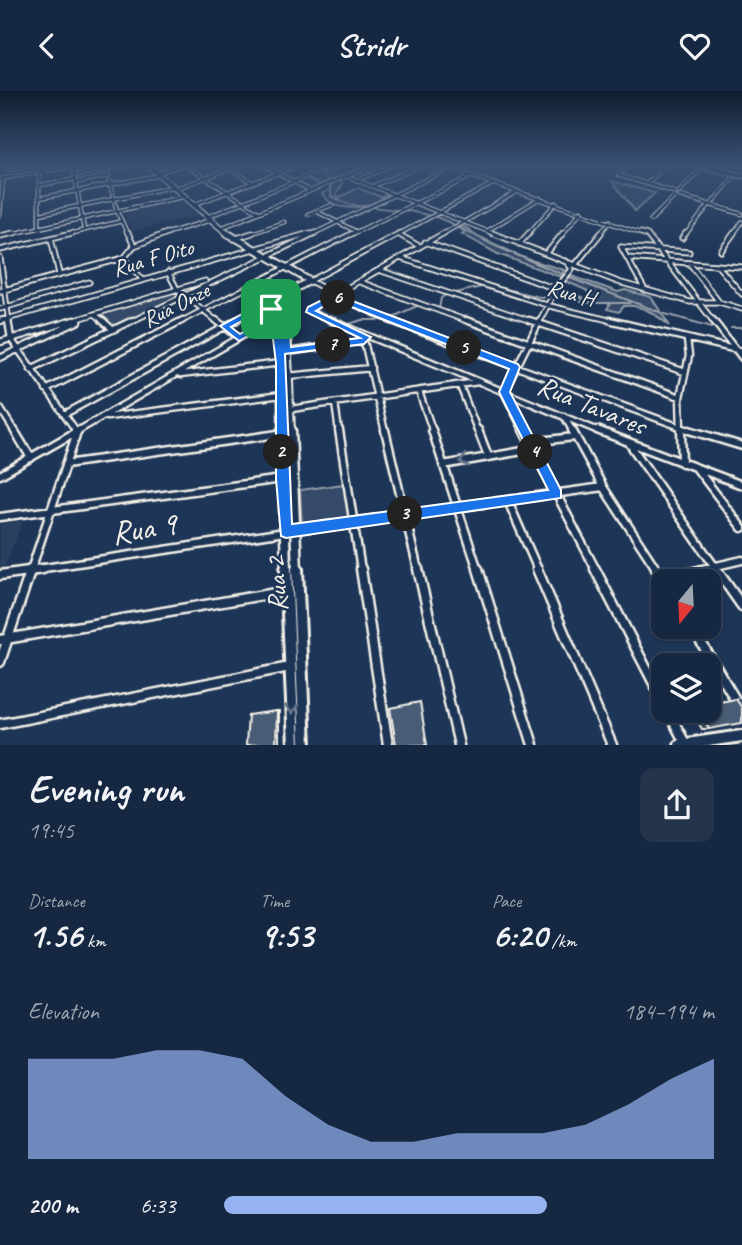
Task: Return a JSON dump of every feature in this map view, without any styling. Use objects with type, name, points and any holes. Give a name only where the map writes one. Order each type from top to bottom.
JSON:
[{"type":"street","points":[[0,215],[1,196]]},
{"type":"street","points":[[39,228],[40,198],[56,196]]},
{"type":"street","points":[[79,196],[85,230]]},
{"type":"street","points":[[113,196],[117,211],[134,246]]},
{"type":"street","points":[[40,214],[135,196]]},
{"type":"street","points":[[194,205],[219,196]]},
{"type":"street","points":[[230,196],[258,212]]},
{"type":"street","points":[[0,291],[124,258],[134,246],[153,237],[209,218],[259,196]]},
{"type":"street","points":[[221,227],[297,196]]},
{"type":"street","points":[[31,369],[389,196]]},
{"type":"street","points":[[395,196],[435,213],[645,291],[700,302],[719,302],[742,309]]},
{"type":"street","name":"Rua Onze","points":[[46,390],[429,196]]},
{"type":"street","points":[[0,475],[104,418],[239,338],[267,311],[310,281],[469,196]]},
{"type":"street","points":[[311,312],[425,242],[510,196]]},
{"type":"street","points":[[532,196],[647,235],[742,358]]},
{"type":"street","points":[[651,220],[675,196]]},
{"type":"street","points":[[682,196],[742,213]]},
{"type":"street","points":[[682,238],[718,196]]},
{"type":"street","points":[[0,236],[182,197],[234,239],[289,267],[334,296],[682,429],[742,446]]},
{"type":"street","points":[[487,231],[540,198]]},
{"type":"street","points":[[519,244],[556,203]]},
{"type":"street","points":[[308,214],[332,205]]},
{"type":"street","points":[[546,254],[581,211]]},
{"type":"street","points":[[316,212],[357,232]]},
{"type":"street","points":[[0,250],[122,221]]},
{"type":"street","points":[[610,221],[556,290],[504,392],[651,678]]},
{"type":"street","points":[[234,239],[284,222]]},
{"type":"street","points":[[722,251],[742,222]]},
{"type":"street","name":"Rua F Oito","points":[[0,321],[249,248],[316,232]]},
{"type":"street","points":[[398,234],[419,246]]},
{"type":"street","points":[[51,238],[59,274]]},
{"type":"street","points":[[425,242],[556,290]]},
{"type":"street","points":[[645,291],[621,247],[689,252]]},
{"type":"street","points":[[0,258],[11,339],[77,432]]},
{"type":"street","points":[[124,258],[142,279]]},
{"type":"street","name":"Rua H","points":[[400,258],[550,306],[739,351]]},
{"type":"street","points":[[627,258],[742,267]]},
{"type":"street","points":[[566,261],[572,269]]},
{"type":"street","points":[[690,264],[719,302]]},
{"type":"street","points":[[717,265],[742,294]]},
{"type":"street","points":[[379,270],[685,372]]},
{"type":"street","points":[[168,272],[177,289],[239,338]]},
{"type":"street","points":[[0,342],[215,279]]},
{"type":"street","points":[[0,309],[89,282]]},
{"type":"street","points":[[360,282],[680,397]]},
{"type":"street","points":[[65,414],[225,326],[250,314],[267,311]]},
{"type":"street","points":[[250,314],[267,311]]},
{"type":"street","name":"Rua 2","points":[[267,311],[285,323],[281,395],[282,479],[291,531],[305,744]]},
{"type":"street","name":"Rua 2","points":[[267,311],[277,328],[288,376],[291,409],[288,591],[294,744]]},
{"type":"street","name":"Rua Tavares","points":[[311,312],[365,339],[742,485]]},
{"type":"street","points":[[95,314],[113,330]]},
{"type":"street","points":[[0,358],[86,317]]},
{"type":"street","points":[[175,376],[365,339],[376,397],[459,744]]},
{"type":"street","points":[[682,463],[680,397],[688,356],[687,340]]},
{"type":"street","points":[[288,376],[371,368]]},
{"type":"street","points":[[291,409],[480,382]]},
{"type":"street","points":[[460,386],[488,456]]},
{"type":"street","points":[[419,392],[533,744]]},
{"type":"street","points":[[104,418],[281,395]]},
{"type":"street","points":[[335,403],[388,744]]},
{"type":"street","points":[[0,408],[31,458]]},
{"type":"street","points":[[564,416],[603,487],[657,569]]},
{"type":"street","points":[[0,662],[4,639],[31,570],[77,432]]},
{"type":"street","points":[[66,464],[291,432]]},
{"type":"street","points":[[443,465],[574,437]]},
{"type":"street","points":[[629,443],[742,606]]},
{"type":"street","points":[[697,469],[742,528]]},
{"type":"street","points":[[0,517],[282,479]]},
{"type":"street","name":"Rua 9","points":[[0,575],[603,487]]},
{"type":"street","points":[[508,501],[612,744]]},
{"type":"street","points":[[703,569],[742,560]]},
{"type":"street","points":[[4,639],[288,591]]},
{"type":"street","points":[[699,639],[742,711]]},
{"type":"street","points":[[0,724],[290,667]]},
{"type":"street","points":[[674,723],[685,744]]},
{"type":"street","points":[[680,744],[742,736]]},
{"type":"shaded area","points":[[324,196],[338,196],[338,198],[343,196],[387,196],[373,203],[354,207],[345,207],[329,201]]},
{"type":"shaded area","points":[[623,196],[652,196],[635,211]]},
{"type":"shaded area","points":[[182,198],[202,215],[132,231],[123,211]]},
{"type":"shaded area","points":[[461,224],[478,236],[524,258],[564,270],[561,277],[498,254],[462,234],[465,232],[456,227]]},
{"type":"shaded area","points":[[571,276],[618,292],[625,290],[651,297],[670,326],[638,307],[624,306],[619,312],[607,309],[610,305],[607,303],[583,303],[570,296],[571,293],[592,301],[592,297],[586,290],[565,281]]},
{"type":"shaded area","points":[[176,290],[181,295],[115,328],[99,314]]},
{"type":"shaded area","points":[[344,484],[349,519],[302,526],[300,490]]},
{"type":"shaded area","points":[[23,521],[4,568],[0,569],[0,524]]},
{"type":"building","points":[[736,699],[742,708],[742,723],[709,729],[706,723],[721,723],[721,702]]},
{"type":"building","points":[[420,702],[427,745],[396,745],[390,708]]},
{"type":"building","points":[[277,711],[276,744],[246,745],[248,715]]},
{"type":"waterway","points":[[331,196],[348,204],[365,207]]},
{"type":"waterway","points":[[372,207],[397,210]]},
{"type":"waterway","points":[[404,210],[428,215]]},
{"type":"waterway","points":[[434,216],[453,224]]},
{"type":"waterway","points":[[460,227],[493,245],[564,275]]},
{"type":"waterway","points":[[570,278],[662,313],[712,327]]},
{"type":"waterway","points":[[489,285],[539,297],[550,296]]},
{"type":"waterway","points":[[456,293],[481,287]]},
{"type":"waterway","points":[[439,309],[441,298],[446,295]]},
{"type":"waterway","points":[[558,295],[575,295],[590,303],[630,303]]},
{"type":"waterway","points":[[393,317],[419,305]]},
{"type":"waterway","points":[[346,325],[362,320],[387,320]]},
{"type":"waterway","points":[[324,329],[340,327]]},
{"type":"waterway","points":[[731,328],[742,328]]},
{"type":"route","points":[[334,296],[515,367],[504,392],[557,494],[286,532],[282,479],[281,363],[276,321],[273,318],[239,338],[225,326],[266,304],[271,309],[285,323],[287,351],[364,341],[366,337],[311,312],[334,296]]}]
